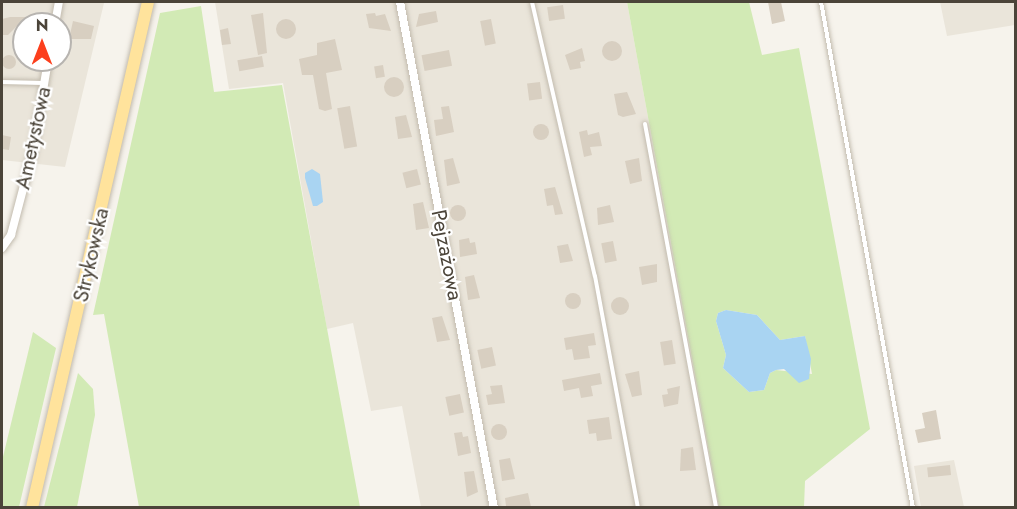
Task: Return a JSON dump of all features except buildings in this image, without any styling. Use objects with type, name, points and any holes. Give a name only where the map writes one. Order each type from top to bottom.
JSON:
[{"type":"main road","name":"Strykowska","points":[[32,507],[148,2]]},
{"type":"street","name":"Pejzażowa","points":[[400,2],[494,507]]},
{"type":"street","name":"Ametystowa","points":[[2,248],[10,235],[33,151],[46,72]]},
{"type":"lane","points":[[532,2],[595,276],[638,507]]},
{"type":"lane","points":[[821,2],[913,507]]},
{"type":"lane","points":[[2,82],[44,83]]},
{"type":"lane","points":[[645,124],[716,507]]},
{"type":"shaded area","points":[[2,2],[104,3],[65,167],[2,160]]},
{"type":"shaded area","points":[[215,2],[627,2],[719,507],[421,507],[402,406],[371,411],[353,323],[327,329],[283,83],[229,89]]},
{"type":"shaded area","points":[[940,2],[1015,2],[1015,25],[947,36]]},
{"type":"shaded area","points":[[954,460],[964,507],[921,507],[914,466]]},
{"type":"green space","points":[[627,2],[749,2],[762,55],[799,48],[870,429],[805,481],[804,507],[719,507]],"holes":[[[726,310],[757,315],[780,340],[805,336],[812,374],[776,370],[770,373],[764,390],[749,392],[723,368],[726,355],[716,321],[718,313]]]},
{"type":"green space","points":[[201,6],[214,92],[282,85],[360,507],[139,507],[104,314],[93,315],[160,13]]},
{"type":"green space","points":[[33,332],[56,348],[19,507],[2,507],[2,461]]},
{"type":"green space","points":[[78,373],[93,389],[95,415],[77,507],[44,507]]},
{"type":"water","points":[[312,169],[320,174],[323,202],[317,206],[313,206],[305,178],[305,173]]},
{"type":"water","points":[[726,310],[757,315],[780,340],[805,336],[811,359],[809,379],[799,383],[784,369],[776,370],[770,373],[764,390],[749,392],[723,368],[726,355],[716,321],[718,313]]}]
